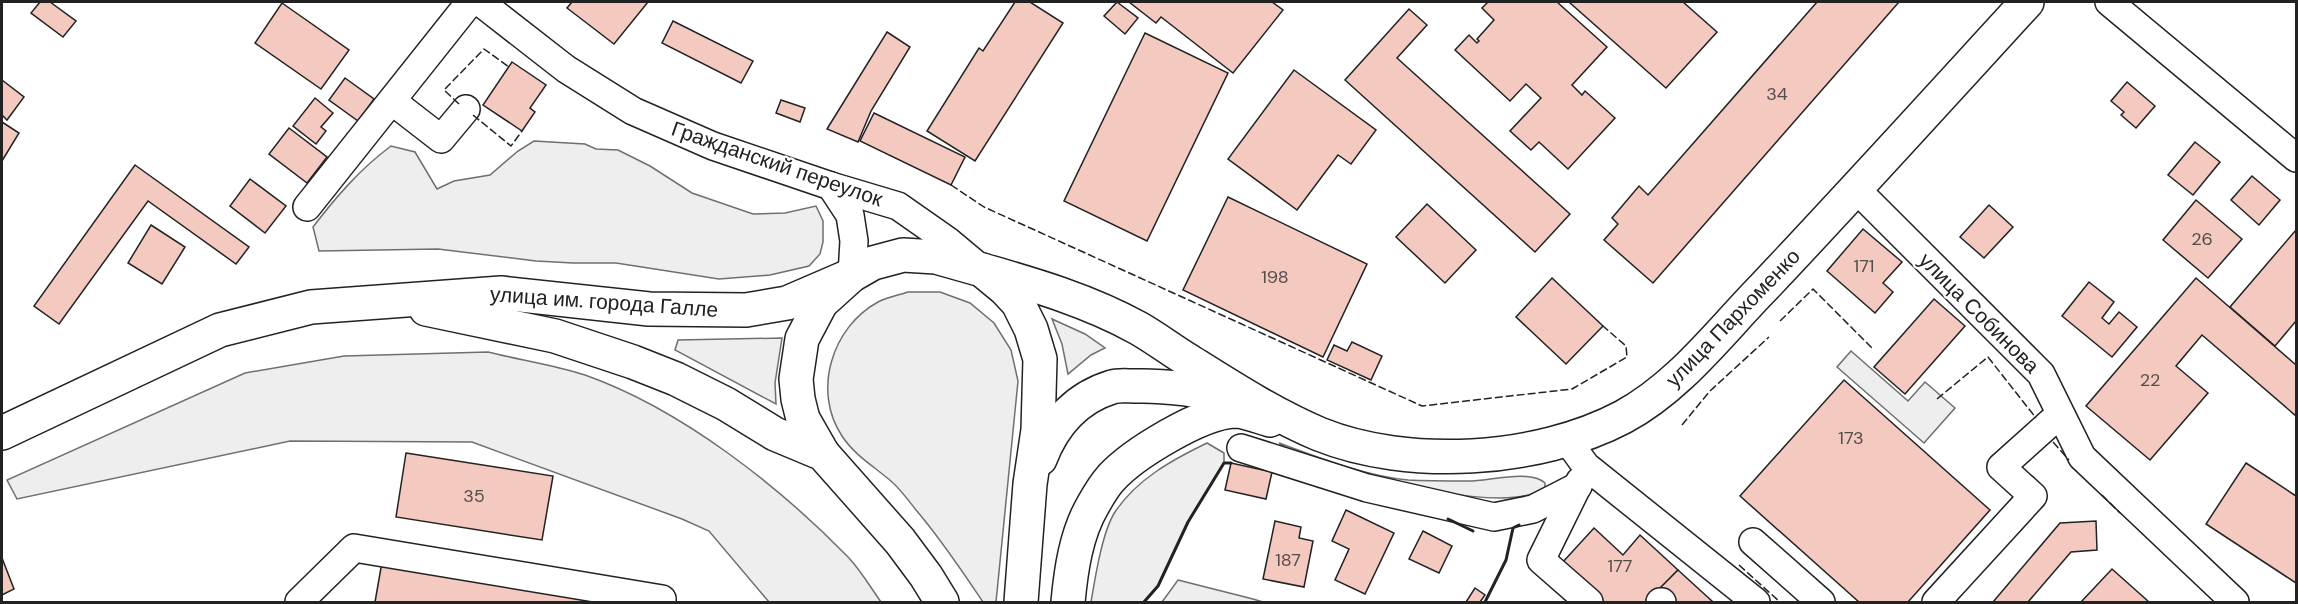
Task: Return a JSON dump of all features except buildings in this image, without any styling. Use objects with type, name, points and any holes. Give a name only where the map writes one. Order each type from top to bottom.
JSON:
[{"type":"main road","name":"улица Пархоменко","points":[[852,275],[873,263],[903,255],[936,257],[1050,290],[1138,328],[1249,399],[1320,434],[1366,448],[1426,458],[1517,450],[1568,440],[1623,417],[1672,384],[1856,189],[2026,2]]},
{"type":"main road","points":[[982,270],[1018,303],[1031,329],[1040,359],[1038,430],[1030,484],[1022,603]]},
{"type":"main road","points":[[823,454],[803,419],[798,399],[796,379],[802,339],[822,303],[852,275]]},
{"type":"main road","name":"улица им. города Галле","points":[[2,433],[220,330],[311,308],[386,300],[501,293],[649,309],[746,310],[787,303],[852,275]]},
{"type":"main road","name":"улица им. города Галле","points":[[386,300],[555,336],[633,362],[676,379],[726,404],[775,434],[823,454],[900,541],[926,576],[942,603]]},
{"type":"main road","name":"улица Пархоменко","points":[[1030,484],[1048,438],[1068,411],[1113,386],[1176,387],[1249,399]]},
{"type":"main road","points":[[1068,603],[1071,573],[1081,531],[1092,506],[1111,478],[1150,447],[1205,417],[1236,411],[1320,434]]},
{"type":"street","points":[[307,207],[470,2]]},
{"type":"street","name":"Гражданский переулок","points":[[480,2],[566,69],[633,111],[713,146],[898,206],[948,241],[982,270]]},
{"type":"street","points":[[2109,2],[2296,158]]},
{"type":"street","points":[[392,101],[441,140],[466,109]]},
{"type":"street","points":[[831,186],[850,215],[854,241],[852,275]]},
{"type":"street","name":"улица Собинова","points":[[1856,189],[2041,374],[2082,457],[2235,603]]},
{"type":"street","points":[[1936,603],[2033,496],[2001,467],[2061,414]]},
{"type":"street","points":[[1568,440],[1582,476],[1756,603]]},
{"type":"street","points":[[1241,448],[1367,488],[1494,517],[1533,509],[1582,476]]},
{"type":"street","points":[[1582,476],[1541,560],[1589,603]]},
{"type":"street","points":[[1753,542],[1821,603]]},
{"type":"street","points":[[299,603],[354,548],[662,599],[662,603]]},
{"type":"shaded area","points":[[534,141],[585,144],[596,149],[618,150],[650,166],[692,193],[753,214],[785,213],[816,206],[823,221],[823,242],[820,254],[809,266],[770,275],[719,279],[616,263],[536,261],[438,249],[319,251],[313,227],[349,184],[391,146],[415,152],[437,189],[454,181],[490,175],[518,151]]},
{"type":"shaded area","points":[[908,292],[940,292],[970,303],[994,323],[1011,350],[1018,381],[996,602],[983,602],[943,544],[905,496],[892,482],[853,450],[842,436],[833,418],[828,400],[828,380],[838,344],[862,313],[882,300]]},
{"type":"shaded area","points":[[1052,319],[1085,334],[1105,348],[1091,355],[1068,374],[1062,344]]},
{"type":"shaded area","points":[[782,338],[775,383],[776,404],[675,350],[678,340]]},
{"type":"shaded area","points":[[1851,351],[1908,401],[1925,382],[1955,408],[1924,443],[1837,367]]},
{"type":"shaded area","points":[[488,352],[585,375],[657,408],[692,429],[727,452],[792,504],[853,563],[881,602],[769,602],[709,531],[472,442],[290,441],[17,499],[7,480],[245,373],[344,356]]},
{"type":"shaded area","points":[[1207,443],[1224,453],[1224,463],[1188,522],[1158,586],[1144,602],[1091,602],[1103,543],[1115,512],[1145,480],[1181,456]]},
{"type":"shaded area","points":[[1279,443],[1343,466],[1392,478],[1469,481],[1520,476],[1538,479],[1545,483],[1545,487],[1527,495],[1502,498],[1438,492],[1305,459]]},
{"type":"shaded area","points":[[1178,580],[1253,599],[1263,602],[1162,602]]},
{"type":"fence","points":[[459,104],[444,90],[484,49],[509,67]]},
{"type":"fence","points":[[473,115],[511,146],[522,131]]},
{"type":"fence","points":[[951,185],[984,207],[1422,406],[1572,389],[1627,357],[1626,346],[1603,326]]},
{"type":"fence","points":[[1780,321],[1813,289],[1872,348]]},
{"type":"fence","points":[[1682,425],[1710,391],[1769,337]]},
{"type":"fence","points":[[1937,399],[1988,357],[2036,418]]},
{"type":"fence","points":[[2053,442],[2069,460]]},
{"type":"fence","points":[[2102,495],[2120,513]]},
{"type":"fence","points":[[1739,565],[1780,602]]},
{"type":"wall","points":[[1144,602],[1158,586],[1188,522],[1224,463],[1231,463]]},
{"type":"wall","points":[[1448,519],[1473,531]]},
{"type":"wall","points":[[1485,602],[1506,560],[1513,528],[1519,525]]}]
